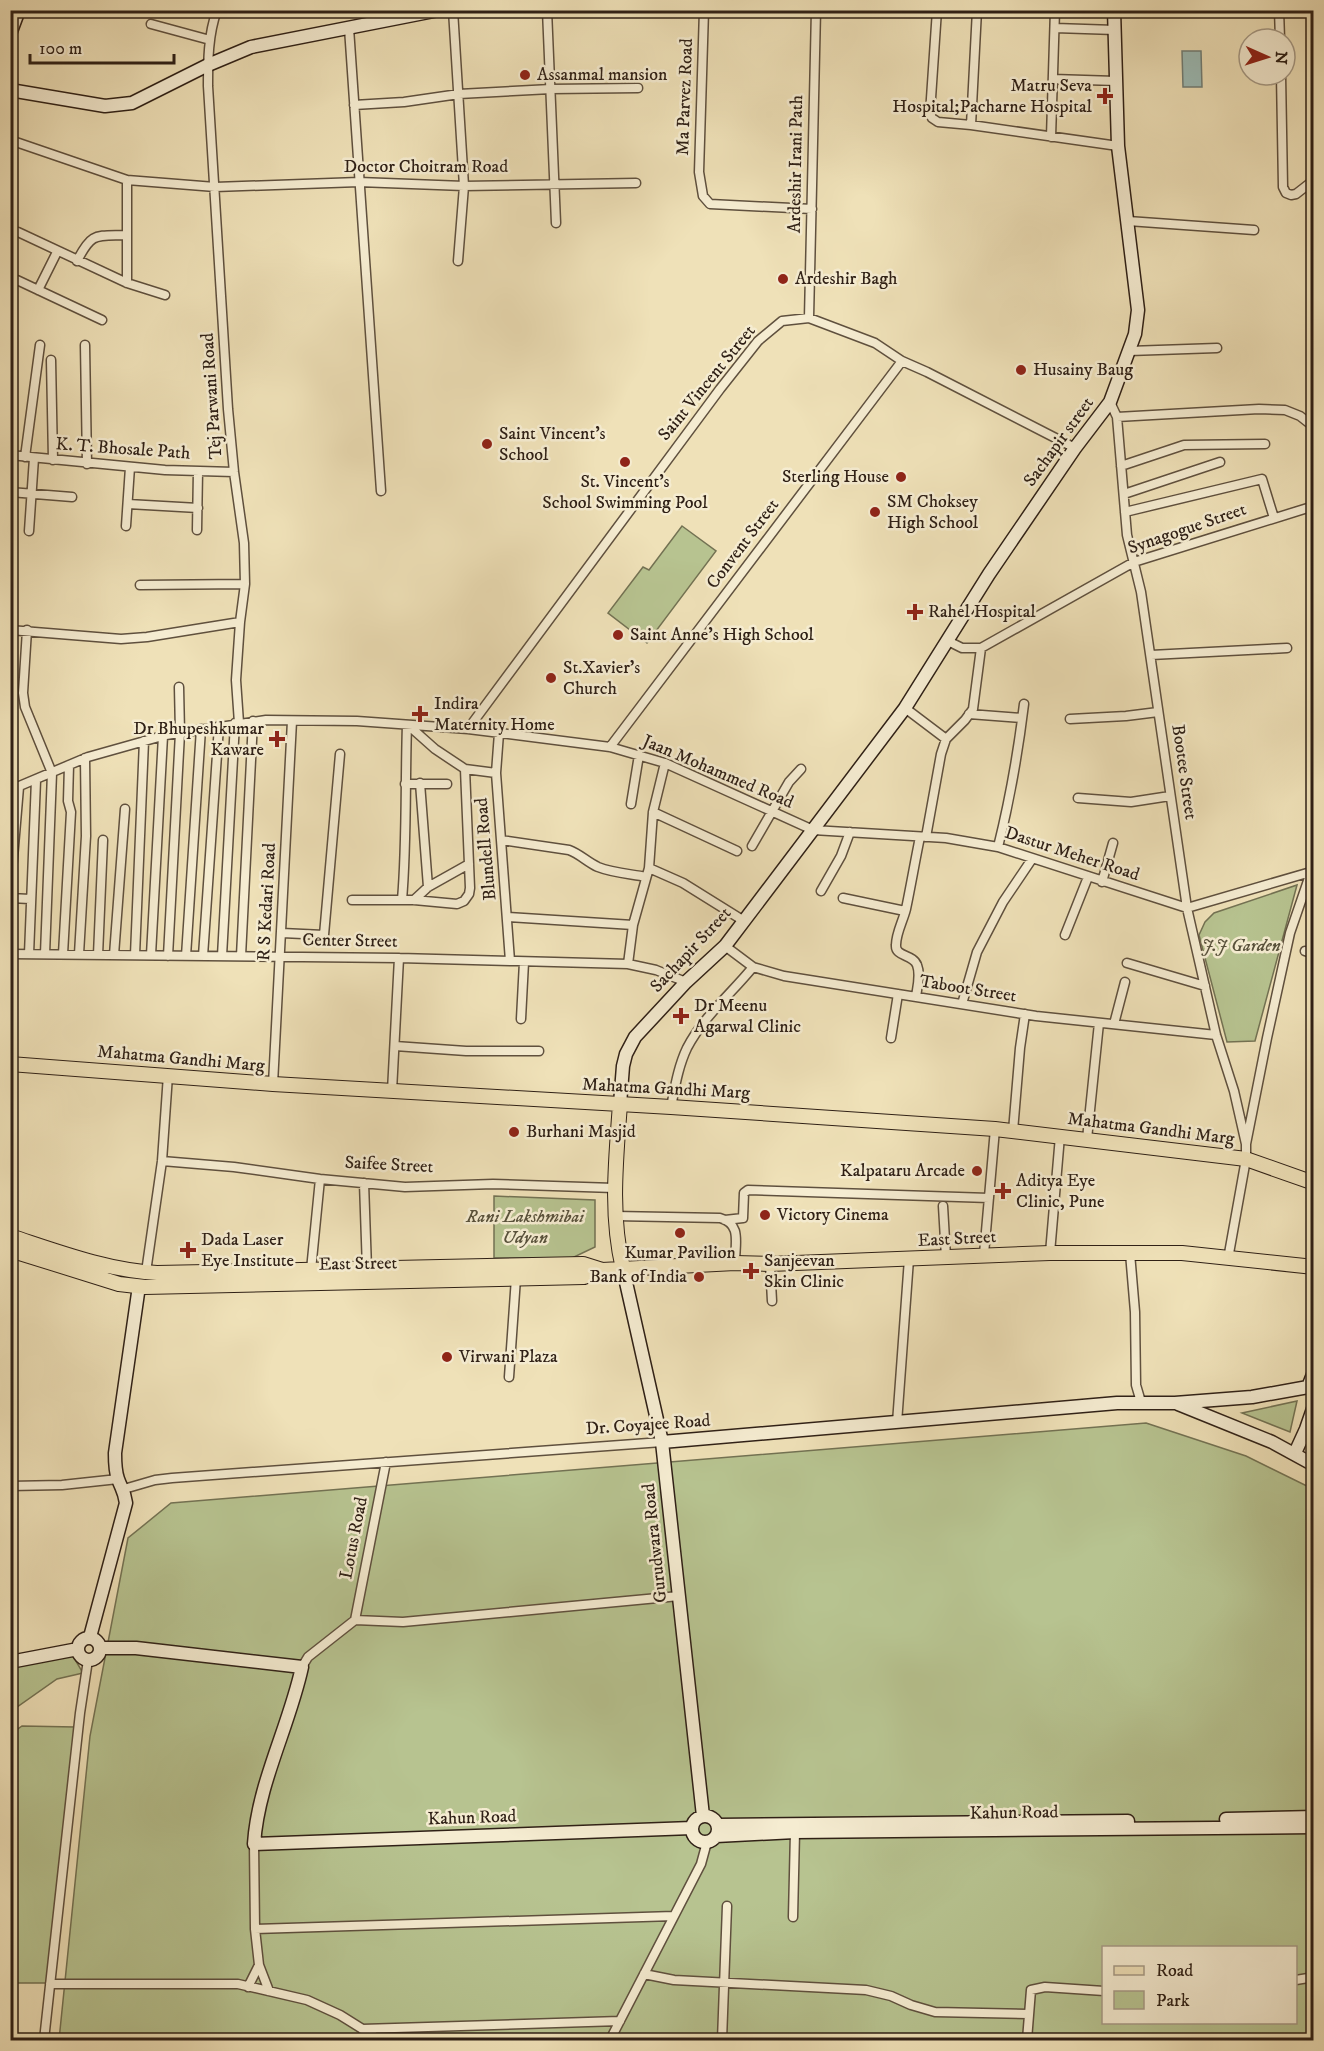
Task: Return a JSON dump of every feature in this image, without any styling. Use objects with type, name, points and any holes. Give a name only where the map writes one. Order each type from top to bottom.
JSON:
[{"type":"main road","name":"Mahatma Gandhi Marg","points":[[10,1065],[273,1084],[671,1107],[995,1129],[1246,1159],[1314,1183]]},
{"type":"main road","points":[[620,1104],[614,1188],[616,1240],[622,1269]]},
{"type":"main road","name":"East Street","points":[[10,1236],[103,1265],[146,1272],[583,1264],[602,1270]]},
{"type":"main road","name":"East Street","points":[[10,1250],[119,1284],[139,1286],[584,1277],[602,1270],[735,1263],[770,1264],[909,1259],[984,1254],[1182,1254],[1314,1267]]},
{"type":"street","points":[[10,34],[19,10]]},
{"type":"street","name":"Tej Parwani Road","points":[[217,10],[210,40],[208,65],[234,472],[244,543],[245,584],[236,680],[237,723],[222,956]]},
{"type":"street","points":[[453,10],[464,186],[458,261]]},
{"type":"street","points":[[547,10],[556,223]]},
{"type":"street","name":"Ma Parvez Road","points":[[705,10],[700,184],[703,196],[710,204],[812,210]]},
{"type":"street","name":"Ardeshir Irani Path","points":[[809,318],[816,10]]},
{"type":"street","points":[[937,10],[930,112],[932,118],[938,122],[971,124],[1118,146]]},
{"type":"street","points":[[971,124],[977,10]]},
{"type":"street","points":[[1051,137],[1055,10]]},
{"type":"street","name":"Sachapir street","points":[[813,830],[905,708],[989,574],[1075,448],[1110,402],[1129,351],[1135,334],[1138,310],[1118,146],[1114,10]]},
{"type":"street","points":[[1279,10],[1280,27]]},
{"type":"street","points":[[10,90],[105,106],[132,103],[208,65],[251,47],[439,11]]},
{"type":"street","points":[[151,24],[210,40]]},
{"type":"street","points":[[349,28],[381,491]]},
{"type":"street","points":[[1054,28],[1115,30]]},
{"type":"street","points":[[1053,79],[1116,81]]},
{"type":"street","points":[[354,105],[407,102],[459,94],[638,87]]},
{"type":"street","points":[[1281,87],[1283,187],[1286,193],[1296,194],[1314,180]]},
{"type":"street","name":"Doctor Choitram Road","points":[[10,140],[127,180],[215,187],[358,182],[464,186],[636,183]]},
{"type":"street","points":[[127,180],[127,284]]},
{"type":"street","points":[[1128,221],[1254,230]]},
{"type":"street","points":[[18,232],[127,284],[165,296]]},
{"type":"street","points":[[77,261],[88,241],[94,237],[126,235]]},
{"type":"street","points":[[38,290],[57,252]]},
{"type":"street","points":[[17,280],[102,320]]},
{"type":"street","points":[[809,318],[875,343],[902,361],[1075,448]]},
{"type":"street","name":"Saint Vincent Street","points":[[468,729],[758,341],[782,321],[809,318]]},
{"type":"street","points":[[29,531],[30,457],[40,345]]},
{"type":"street","points":[[85,345],[87,464]]},
{"type":"street","points":[[1129,351],[1217,348]]},
{"type":"street","points":[[51,360],[53,460]]},
{"type":"street","name":"Convent Street","points":[[610,747],[902,361]]},
{"type":"street","name":"Bootee Street","points":[[1110,402],[1117,417],[1127,535],[1151,655],[1187,908],[1215,1035],[1234,1092],[1246,1143]]},
{"type":"street","points":[[1117,417],[1259,409],[1285,410],[1300,416],[1314,427]]},
{"type":"street","points":[[1121,466],[1184,445],[1265,444]]},
{"type":"street","name":"K. T. Bhosale Path","points":[[10,455],[87,464],[234,472]]},
{"type":"street","points":[[1124,494],[1220,462]]},
{"type":"street","points":[[126,526],[130,467]]},
{"type":"street","points":[[197,530],[198,471]]},
{"type":"street","points":[[1125,512],[1263,479],[1274,518]]},
{"type":"street","points":[[10,492],[72,497]]},
{"type":"street","points":[[128,504],[198,508]]},
{"type":"street","name":"Synagogue Street","points":[[981,648],[1134,562],[1314,506]]},
{"type":"street","points":[[140,585],[245,584]]},
{"type":"street","points":[[10,630],[121,639],[240,622]]},
{"type":"street","points":[[27,630],[23,693],[30,721],[52,773],[45,954]]},
{"type":"street","points":[[915,997],[917,964],[912,958],[899,953],[895,943],[905,911],[946,739],[973,709],[981,648],[963,648],[948,641]]},
{"type":"street","points":[[1151,655],[1287,648]]},
{"type":"street","points":[[168,956],[180,733],[179,687]]},
{"type":"street","points":[[998,847],[1014,778],[1024,704]]},
{"type":"street","points":[[905,708],[946,739]]},
{"type":"street","points":[[1070,719],[1158,712]]},
{"type":"street","points":[[969,714],[1022,718]]},
{"type":"street","name":"R S Kedari Road","points":[[273,1084],[292,721]]},
{"type":"street","points":[[241,957],[253,722]]},
{"type":"street","name":"Jaan Mohammed Road","points":[[10,790],[86,758],[163,736],[237,723],[357,722],[468,729],[610,747],[665,763],[813,830]]},
{"type":"street","points":[[407,725],[435,749],[465,769],[496,773]]},
{"type":"street","points":[[402,900],[406,854],[407,725]]},
{"type":"street","points":[[204,956],[219,726]]},
{"type":"street","points":[[186,956],[201,729]]},
{"type":"street","name":"Blundell Road","points":[[500,733],[496,773],[510,962]]},
{"type":"street","points":[[151,955],[163,736]]},
{"type":"street","points":[[135,955],[144,741]]},
{"type":"street","points":[[282,933],[324,935],[340,753]]},
{"type":"street","points":[[631,804],[639,755]]},
{"type":"street","points":[[80,954],[86,836],[86,758]]},
{"type":"street","points":[[628,964],[633,925],[648,873],[653,812],[665,763]]},
{"type":"street","points":[[63,954],[71,812],[68,801],[69,765]]},
{"type":"street","points":[[352,900],[414,900],[450,904],[464,901],[470,888],[465,769]]},
{"type":"street","points":[[752,846],[789,782],[801,770]]},
{"type":"street","points":[[29,954],[36,780]]},
{"type":"street","points":[[420,783],[428,887]]},
{"type":"street","points":[[405,784],[447,784]]},
{"type":"street","points":[[20,787],[10,896],[30,898]]},
{"type":"street","points":[[1078,798],[1131,802],[1170,796]]},
{"type":"street","points":[[114,955],[125,809]]},
{"type":"street","points":[[653,812],[737,851]]},
{"type":"street","name":"Dastur Meher Road","points":[[813,830],[923,837],[998,847],[1187,908]]},
{"type":"street","name":"Sachapir Street","points":[[620,1104],[623,1066],[626,1054],[635,1037],[686,982],[724,946],[813,830]]},
{"type":"street","points":[[821,891],[841,856],[850,832]]},
{"type":"street","points":[[98,955],[103,840]]},
{"type":"street","name":"Sachapir Street","points":[[501,840],[568,850],[579,854],[602,869],[648,873],[683,883],[744,921]]},
{"type":"street","points":[[1102,882],[1113,843]]},
{"type":"street","points":[[962,1004],[977,952],[1003,902],[1032,859]]},
{"type":"street","points":[[414,900],[428,887],[469,864]]},
{"type":"street","points":[[1187,908],[1312,871],[1310,885],[1290,933],[1266,1038],[1227,1259]]},
{"type":"street","points":[[1065,935],[1088,877]]},
{"type":"street","points":[[843,898],[905,911]]},
{"type":"street","points":[[507,917],[633,925]]},
{"type":"street","name":"Taboot Street","points":[[724,946],[753,967],[784,976],[1026,1014],[1215,1035]]},
{"type":"street","name":"Center Street","points":[[10,954],[399,958],[628,964],[656,970],[686,982]]},
{"type":"street","points":[[392,1091],[399,958]]},
{"type":"street","points":[[521,1019],[524,962]]},
{"type":"street","points":[[1127,963],[1204,987]]},
{"type":"street","points":[[671,1107],[677,1076],[687,1048],[708,1017],[753,967]]},
{"type":"street","points":[[1114,1024],[1125,982]]},
{"type":"street","points":[[891,1038],[898,994]]},
{"type":"street","points":[[1013,1131],[1020,1048],[1026,1014]]},
{"type":"street","points":[[1087,1139],[1099,1023]]},
{"type":"street","points":[[395,1046],[466,1051],[539,1051]]},
{"type":"street","points":[[146,1272],[162,1161],[168,1075]]},
{"type":"street","points":[[984,1254],[995,1129]]},
{"type":"street","points":[[1050,1253],[1060,1136]]},
{"type":"street","name":"Saifee Street","points":[[162,1161],[405,1187],[493,1184],[614,1188]]},
{"type":"street","points":[[311,1270],[320,1179]]},
{"type":"street","points":[[364,1183],[367,1269]]},
{"type":"street","points":[[615,1216],[725,1220],[743,1218],[744,1193],[748,1190],[989,1198]]},
{"type":"street","points":[[943,1206],[946,1257]]},
{"type":"street","points":[[725,1220],[732,1223],[735,1229],[735,1263]]},
{"type":"street","points":[[1130,1253],[1135,1312],[1136,1385],[1141,1402]]},
{"type":"street","points":[[897,1423],[909,1259]]},
{"type":"street","points":[[770,1264],[772,1301]]},
{"type":"street","name":"Gurudwara Road","points":[[622,1269],[662,1442],[704,1816]]},
{"type":"street","points":[[509,1377],[516,1278]]},
{"type":"street","points":[[90,1637],[126,1503],[115,1453],[139,1286]]},
{"type":"street","points":[[1175,1403],[1311,1388],[1314,1372]]},
{"type":"street","points":[[1227,1424],[1224,1417],[1231,1398]]},
{"type":"street","name":"Dr. Coyajee Road","points":[[10,1486],[121,1484],[171,1478],[662,1442],[1141,1402],[1175,1403]]},
{"type":"street","points":[[1175,1403],[1295,1453],[1310,1462]]},
{"type":"street","points":[[1295,1453],[1314,1406]]},
{"type":"street","points":[[1306,1429],[1310,1462]]},
{"type":"street","name":"Lotus Road","points":[[355,1620],[386,1462]]},
{"type":"street","points":[[269,1991],[259,1965],[255,1929],[254,1844],[259,1806],[287,1723],[302,1667],[308,1658],[355,1620],[403,1622],[679,1596]]},
{"type":"street","points":[[88,1660],[97,1657],[100,1648],[96,1640],[90,1637]]},
{"type":"street","points":[[88,1660],[80,1655],[78,1649],[81,1641],[90,1637]]},
{"type":"street","points":[[100,1648],[136,1648],[302,1667]]},
{"type":"street","points":[[10,1662],[78,1649]]},
{"type":"street","points":[[44,2040],[88,1660]]},
{"type":"street","points":[[610,2040],[701,1864],[714,1834],[711,1817],[697,1818],[692,1828],[696,1838],[714,1834]]},
{"type":"street","name":"Kahun Road","points":[[714,1834],[1314,1817]]},
{"type":"street","name":"Kahun Road","points":[[714,1834],[1314,1827]]},
{"type":"street","name":"Kahun Road","points":[[254,1844],[692,1828]]},
{"type":"street","points":[[793,1917],[795,1832]]},
{"type":"street","points":[[722,2040],[727,1906]]},
{"type":"street","points":[[255,1929],[674,1916]]},
{"type":"street","points":[[248,1987],[259,1965]]},
{"type":"street","points":[[644,1974],[674,1980],[866,1990],[891,1996],[935,2012],[1028,2014]]},
{"type":"street","points":[[1297,1980],[1314,1977]]},
{"type":"street","points":[[50,1984],[238,1984],[321,2005],[380,2040]]},
{"type":"street","points":[[1027,2040],[1031,1990],[1036,1988],[1102,1991]]},
{"type":"street","points":[[361,2029],[620,2021]]},
{"type":"green space","points":[[682,526],[716,551],[647,643],[608,613],[643,567],[649,570]]},
{"type":"green space","name":"J.J Garden","points":[[1297,885],[1255,1041],[1227,1042],[1199,935],[1205,922],[1214,913]]},
{"type":"green space","name":"Rani Lakshmibai Udyan","points":[[494,1196],[595,1200],[595,1247],[572,1258],[494,1258]]},
{"type":"green space","points":[[1297,1401],[1290,1432],[1242,1413]]},
{"type":"green space","points":[[1146,1423],[1246,1456],[1313,1489],[1313,2040],[59,2040],[90,1736],[128,1538],[171,1503]]},
{"type":"green space","points":[[73,1656],[83,1673],[57,1679],[13,1710],[11,1722],[11,1667]]},
{"type":"green space","points":[[22,1726],[75,1727],[48,1983],[11,1983],[11,1734]]},
{"type":"water","points":[[1182,51],[1201,51],[1202,87],[1183,87]]},
{"type":"place","name":"Assanmal mansion","points":[[525,75]]},
{"type":"place","name":"Matru Seva Hospital;Pacharne Hospital","points":[[1105,96]]},
{"type":"place","name":"Ardeshir Bagh","points":[[783,279]]},
{"type":"place","name":"Husainy Baug","points":[[1021,370]]},
{"type":"place","name":"Saint Vincent's School","points":[[487,444]]},
{"type":"place","name":"St. Vincent's School Swimming Pool","points":[[625,462]]},
{"type":"place","name":"Sterling House","points":[[901,477]]},
{"type":"place","name":"SM Choksey High School","points":[[875,512]]},
{"type":"place","name":"Rahel Hospital","points":[[915,612]]},
{"type":"place","name":"Saint Anne's High School","points":[[618,635]]},
{"type":"place","name":"St.Xavier's Church","points":[[551,678]]},
{"type":"place","name":"Indira Maternity Home","points":[[420,714]]},
{"type":"place","name":"Dr Bhupeshkumar Kaware","points":[[277,739]]},
{"type":"place","name":"Dr Meenu Agarwal Clinic","points":[[681,1016]]},
{"type":"place","name":"Burhani Masjid","points":[[514,1132]]},
{"type":"place","name":"Kalpataru Arcade","points":[[977,1171]]},
{"type":"place","name":"Aditya Eye Clinic, Pune","points":[[1003,1191]]},
{"type":"place","name":"Victory Cinema","points":[[765,1215]]},
{"type":"place","name":"Kumar Pavilion","points":[[680,1233]]},
{"type":"place","name":"Dada Laser Eye Institute","points":[[188,1250]]},
{"type":"place","name":"Sanjeevan Skin Clinic","points":[[751,1271]]},
{"type":"place","name":"Bank of India","points":[[699,1277]]},
{"type":"place","name":"Virwani Plaza","points":[[447,1357]]}]
